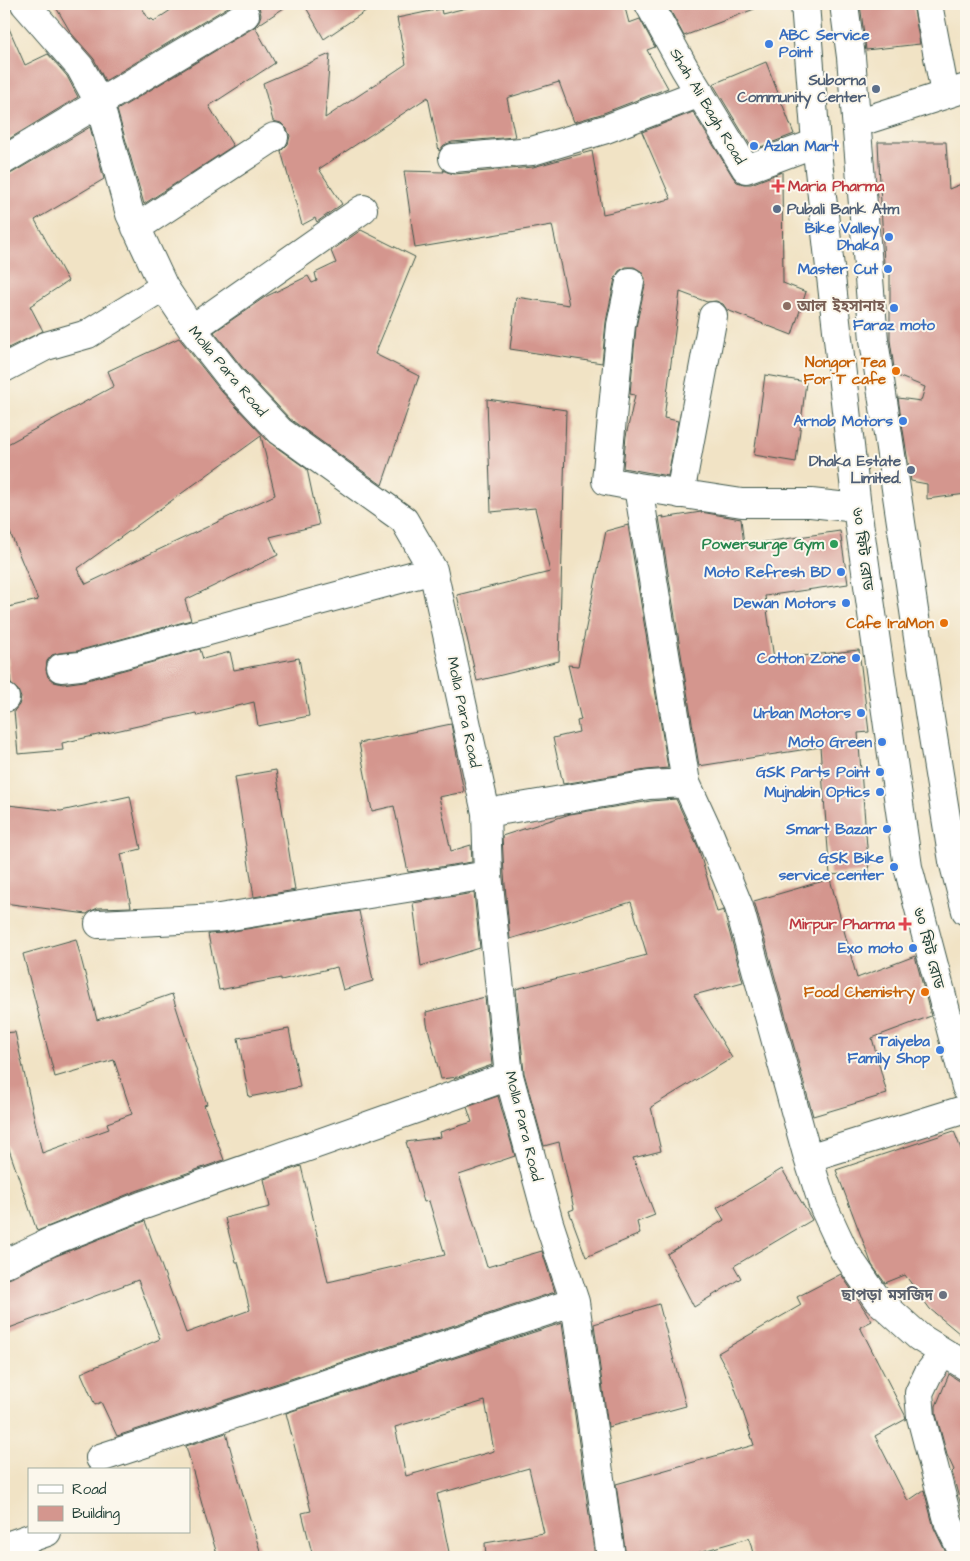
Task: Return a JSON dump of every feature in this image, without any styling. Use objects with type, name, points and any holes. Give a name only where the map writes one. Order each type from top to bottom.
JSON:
[{"type":"street","name":"Molla Para Road","points":[[25,4],[80,67],[99,102],[130,214],[164,287],[192,329],[233,381],[280,431],[404,520],[433,570],[486,813],[488,875],[509,1076],[549,1224],[575,1302],[611,1557]]},
{"type":"street","name":"Shah Ali Bagh Road","points":[[649,4],[746,169],[816,143]]},
{"type":"street","name":"৬০ ফিট রোড","points":[[805,4],[816,143],[857,508],[908,867],[966,1086]]},
{"type":"street","points":[[844,4],[849,33],[874,340],[953,861],[966,911]]},
{"type":"street","points":[[857,123],[956,91],[928,4]]},
{"type":"street","points":[[4,160],[245,15]]},
{"type":"street","points":[[808,38],[849,33]]},
{"type":"street","points":[[453,158],[532,150],[606,129],[700,93]]},
{"type":"street","points":[[136,228],[274,137]]},
{"type":"street","points":[[192,329],[363,209]]},
{"type":"street","points":[[630,282],[621,325],[606,481],[742,503],[811,503],[857,508]]},
{"type":"street","points":[[4,368],[46,346],[88,334],[164,287]]},
{"type":"street","points":[[680,494],[713,316]]},
{"type":"street","points":[[638,487],[686,784],[709,833],[739,907],[808,1158],[824,1208],[844,1251],[877,1299],[919,1337],[955,1360]]},
{"type":"street","points":[[61,668],[80,666],[433,570]]},
{"type":"street","points":[[888,718],[929,712]]},
{"type":"street","points":[[486,813],[649,785],[686,784]]},
{"type":"street","points":[[99,924],[219,918],[488,875]]},
{"type":"street","points":[[4,1264],[50,1242],[141,1206],[509,1076]]},
{"type":"street","points":[[808,1158],[966,1109]]},
{"type":"street","points":[[100,1458],[575,1302]]},
{"type":"street","points":[[955,1360],[928,1374],[919,1393],[921,1417],[949,1524],[965,1557]]},
{"type":"street","points":[[4,1546],[41,1534]]},
{"type":"building","points":[[54,4],[140,4],[149,20],[152,19],[154,21],[180,4],[233,4],[105,81],[94,59],[71,33]]},
{"type":"building","points":[[255,4],[290,4],[255,27],[275,63],[209,106],[233,146],[144,204],[117,110],[253,28],[258,23],[261,15],[259,7]]},
{"type":"building","points":[[304,4],[376,4],[324,39]]},
{"type":"building","points":[[482,4],[624,4],[629,23],[640,19],[655,47],[647,50],[668,88],[601,114],[574,122],[559,82],[507,98],[515,137],[452,142],[444,145],[439,151],[428,97],[319,169],[342,204],[317,222],[315,218],[302,225],[281,151],[288,144],[290,136],[287,129],[281,123],[273,121],[263,83],[330,54],[325,118],[406,64],[397,18],[441,9],[442,14]]},
{"type":"building","points":[[679,4],[762,4],[762,6],[684,36],[669,8]]},
{"type":"building","points":[[860,4],[913,4],[920,44],[866,50]]},
{"type":"building","points":[[4,17],[25,65],[48,54],[67,76],[78,97],[4,142]]},
{"type":"building","points":[[766,62],[794,134],[753,150],[713,84]]},
{"type":"building","points":[[693,112],[737,182],[751,184],[782,172],[783,283],[806,292],[792,335],[727,310],[723,304],[716,301],[707,302],[680,292],[664,418],[678,421],[668,476],[623,468],[626,436],[635,395],[630,394],[636,327],[645,285],[645,278],[641,271],[634,267],[626,267],[619,271],[615,278],[606,322],[602,363],[510,349],[516,297],[569,305],[552,225],[415,248],[404,171],[444,172],[443,170],[454,174],[533,167],[592,151],[603,214],[671,199],[642,132]]},
{"type":"building","points":[[90,127],[104,179],[35,220],[68,281],[30,306],[43,331],[4,350],[4,176]]},
{"type":"building","points":[[878,142],[946,142],[949,189],[966,182],[966,494],[927,499],[927,484],[911,481],[898,398],[921,401],[925,387],[895,375],[890,340],[890,264],[884,264]]},
{"type":"building","points":[[361,230],[415,257],[375,354],[419,376],[382,485],[290,419],[245,371],[214,332],[265,297],[308,276],[312,283],[317,281],[315,273],[336,263],[331,251]]},
{"type":"building","points":[[179,338],[221,391],[269,442],[307,469],[319,525],[270,537],[278,555],[185,600],[191,620],[77,651],[52,655],[47,661],[46,670],[48,677],[54,682],[63,684],[84,681],[200,649],[203,659],[230,652],[234,670],[299,658],[309,716],[258,726],[254,702],[197,716],[196,713],[62,743],[63,750],[18,754],[14,711],[19,705],[21,698],[18,690],[11,684],[8,658],[4,659],[4,608],[38,600],[4,518],[4,446],[114,386],[108,371]],"holes":[[[261,436],[275,495],[86,584],[77,569]]]},
{"type":"building","points":[[765,375],[806,382],[796,462],[754,455]]},
{"type":"building","points":[[487,399],[566,410],[559,661],[477,681],[457,595],[550,572],[535,508],[491,512]]},
{"type":"building","points":[[701,512],[741,519],[744,545],[840,531],[848,584],[765,596],[774,659],[859,650],[869,732],[858,733],[869,872],[830,875],[820,747],[699,766],[659,517]]},
{"type":"building","points":[[628,525],[668,768],[563,784],[553,738],[579,732],[577,721],[581,720],[568,665],[578,666],[606,531]]},
{"type":"building","points":[[451,724],[464,792],[439,797],[451,851],[471,845],[472,862],[408,872],[394,806],[372,811],[359,743]]},
{"type":"building","points":[[276,770],[295,890],[254,897],[235,777]]},
{"type":"building","points":[[130,796],[141,849],[121,854],[131,907],[98,908],[87,914],[4,903],[4,845],[8,805],[61,811]]},
{"type":"building","points":[[676,799],[698,847],[717,912],[724,910],[743,982],[694,995],[732,1058],[651,1107],[661,1151],[633,1158],[655,1215],[637,1222],[640,1234],[586,1257],[569,1211],[574,1209],[559,1142],[544,1146],[524,1073],[516,989],[647,955],[631,902],[510,939],[502,836],[570,814],[651,801]]},
{"type":"building","points":[[830,879],[857,978],[915,956],[931,1016],[872,1038],[887,1094],[813,1116],[754,901]]},
{"type":"building","points":[[474,893],[480,948],[421,966],[413,903]]},
{"type":"building","points":[[359,911],[373,981],[343,990],[337,967],[281,980],[281,978],[219,990],[208,934]]},
{"type":"building","points":[[76,939],[97,1020],[172,994],[207,1104],[204,1105],[224,1160],[136,1191],[37,1231],[4,1135],[4,1033],[15,1032],[42,1153],[109,1129],[107,1123],[132,1114],[114,1060],[55,1077],[23,954]]},
{"type":"building","points":[[485,997],[492,1065],[458,1077],[441,1079],[427,1024],[426,1012]]},
{"type":"building","points":[[289,1029],[300,1087],[249,1097],[238,1038]]},
{"type":"building","points":[[498,1096],[515,1156],[459,1175],[487,1267],[542,1251],[555,1292],[117,1436],[101,1402],[95,1405],[81,1373],[160,1339],[138,1280],[4,1330],[4,1279],[11,1278],[56,1256],[145,1221],[186,1333],[250,1310],[225,1218],[270,1207],[264,1179],[301,1166],[328,1282],[445,1255],[429,1201],[424,1202],[406,1142],[441,1137],[440,1132],[472,1122],[467,1107]]},
{"type":"building","points":[[954,1131],[966,1162],[966,1348],[962,1345],[965,1338],[930,1309],[905,1275],[885,1283],[872,1265],[836,1170]]},
{"type":"building","points":[[782,1169],[812,1220],[734,1266],[741,1278],[694,1307],[667,1254],[724,1220],[717,1208]]},
{"type":"building","points":[[841,1274],[872,1321],[860,1327],[906,1419],[875,1436],[908,1501],[924,1490],[934,1528],[948,1557],[754,1557],[749,1538],[682,1557],[626,1557],[616,1484],[754,1445],[732,1379],[718,1353],[801,1305],[797,1297]]},
{"type":"building","points":[[659,1304],[686,1406],[608,1427],[594,1324]]},
{"type":"building","points":[[562,1323],[595,1557],[486,1557],[485,1543],[544,1533],[529,1468],[437,1494],[450,1557],[313,1557],[302,1513],[311,1511],[286,1413]],"holes":[[[485,1401],[494,1451],[406,1476],[395,1427]]]},
{"type":"building","points":[[949,1374],[958,1380],[966,1382],[966,1524],[952,1472],[954,1470],[947,1455],[936,1414],[936,1406]]},
{"type":"building","points":[[226,1433],[262,1557],[218,1557],[206,1519],[186,1446]]},
{"type":"place","name":"ABC Service Point","points":[[769,44]]},
{"type":"place","name":"Suborna Community Center","points":[[876,89]]},
{"type":"place","name":"Azlan Mart","points":[[754,146]]},
{"type":"place","name":"Maria Pharma","points":[[778,186]]},
{"type":"place","name":"Pubali Bank Atm","points":[[777,209]]},
{"type":"place","name":"Bike Valley Dhaka","points":[[889,237]]},
{"type":"place","name":"Master Cut","points":[[888,269]]},
{"type":"place","name":"আল ইহসানাহ","points":[[787,306]]},
{"type":"place","name":"Faraz moto","points":[[894,308]]},
{"type":"place","name":"Nongor Tea For T cafe","points":[[896,371]]},
{"type":"place","name":"Arnob Motors","points":[[903,421]]},
{"type":"place","name":"Dhaka Estate Limited.","points":[[911,470]]},
{"type":"place","name":"Powersurge Gym","points":[[834,544]]},
{"type":"place","name":"Moto Refresh BD","points":[[841,572]]},
{"type":"place","name":"Dewan Motors","points":[[846,603]]},
{"type":"place","name":"Cafe IraMon","points":[[944,623]]},
{"type":"place","name":"Cotton Zone","points":[[856,658]]},
{"type":"place","name":"Urban Motors","points":[[861,713]]},
{"type":"place","name":"Moto Green","points":[[882,742]]},
{"type":"place","name":"GSK Parts Point","points":[[880,772]]},
{"type":"place","name":"Mujnabin Optics","points":[[880,792]]},
{"type":"place","name":"Smart Bazar","points":[[887,829]]},
{"type":"place","name":"GSK Bike service center","points":[[894,867]]},
{"type":"place","name":"Mirpur Pharma","points":[[905,924]]},
{"type":"place","name":"Exo moto","points":[[913,948]]},
{"type":"place","name":"Food Chemistry","points":[[925,992]]},
{"type":"place","name":"Taiyeba Family Shop","points":[[940,1050]]},
{"type":"place","name":"ছাপড়া মসজিদ","points":[[943,1295]]}]
